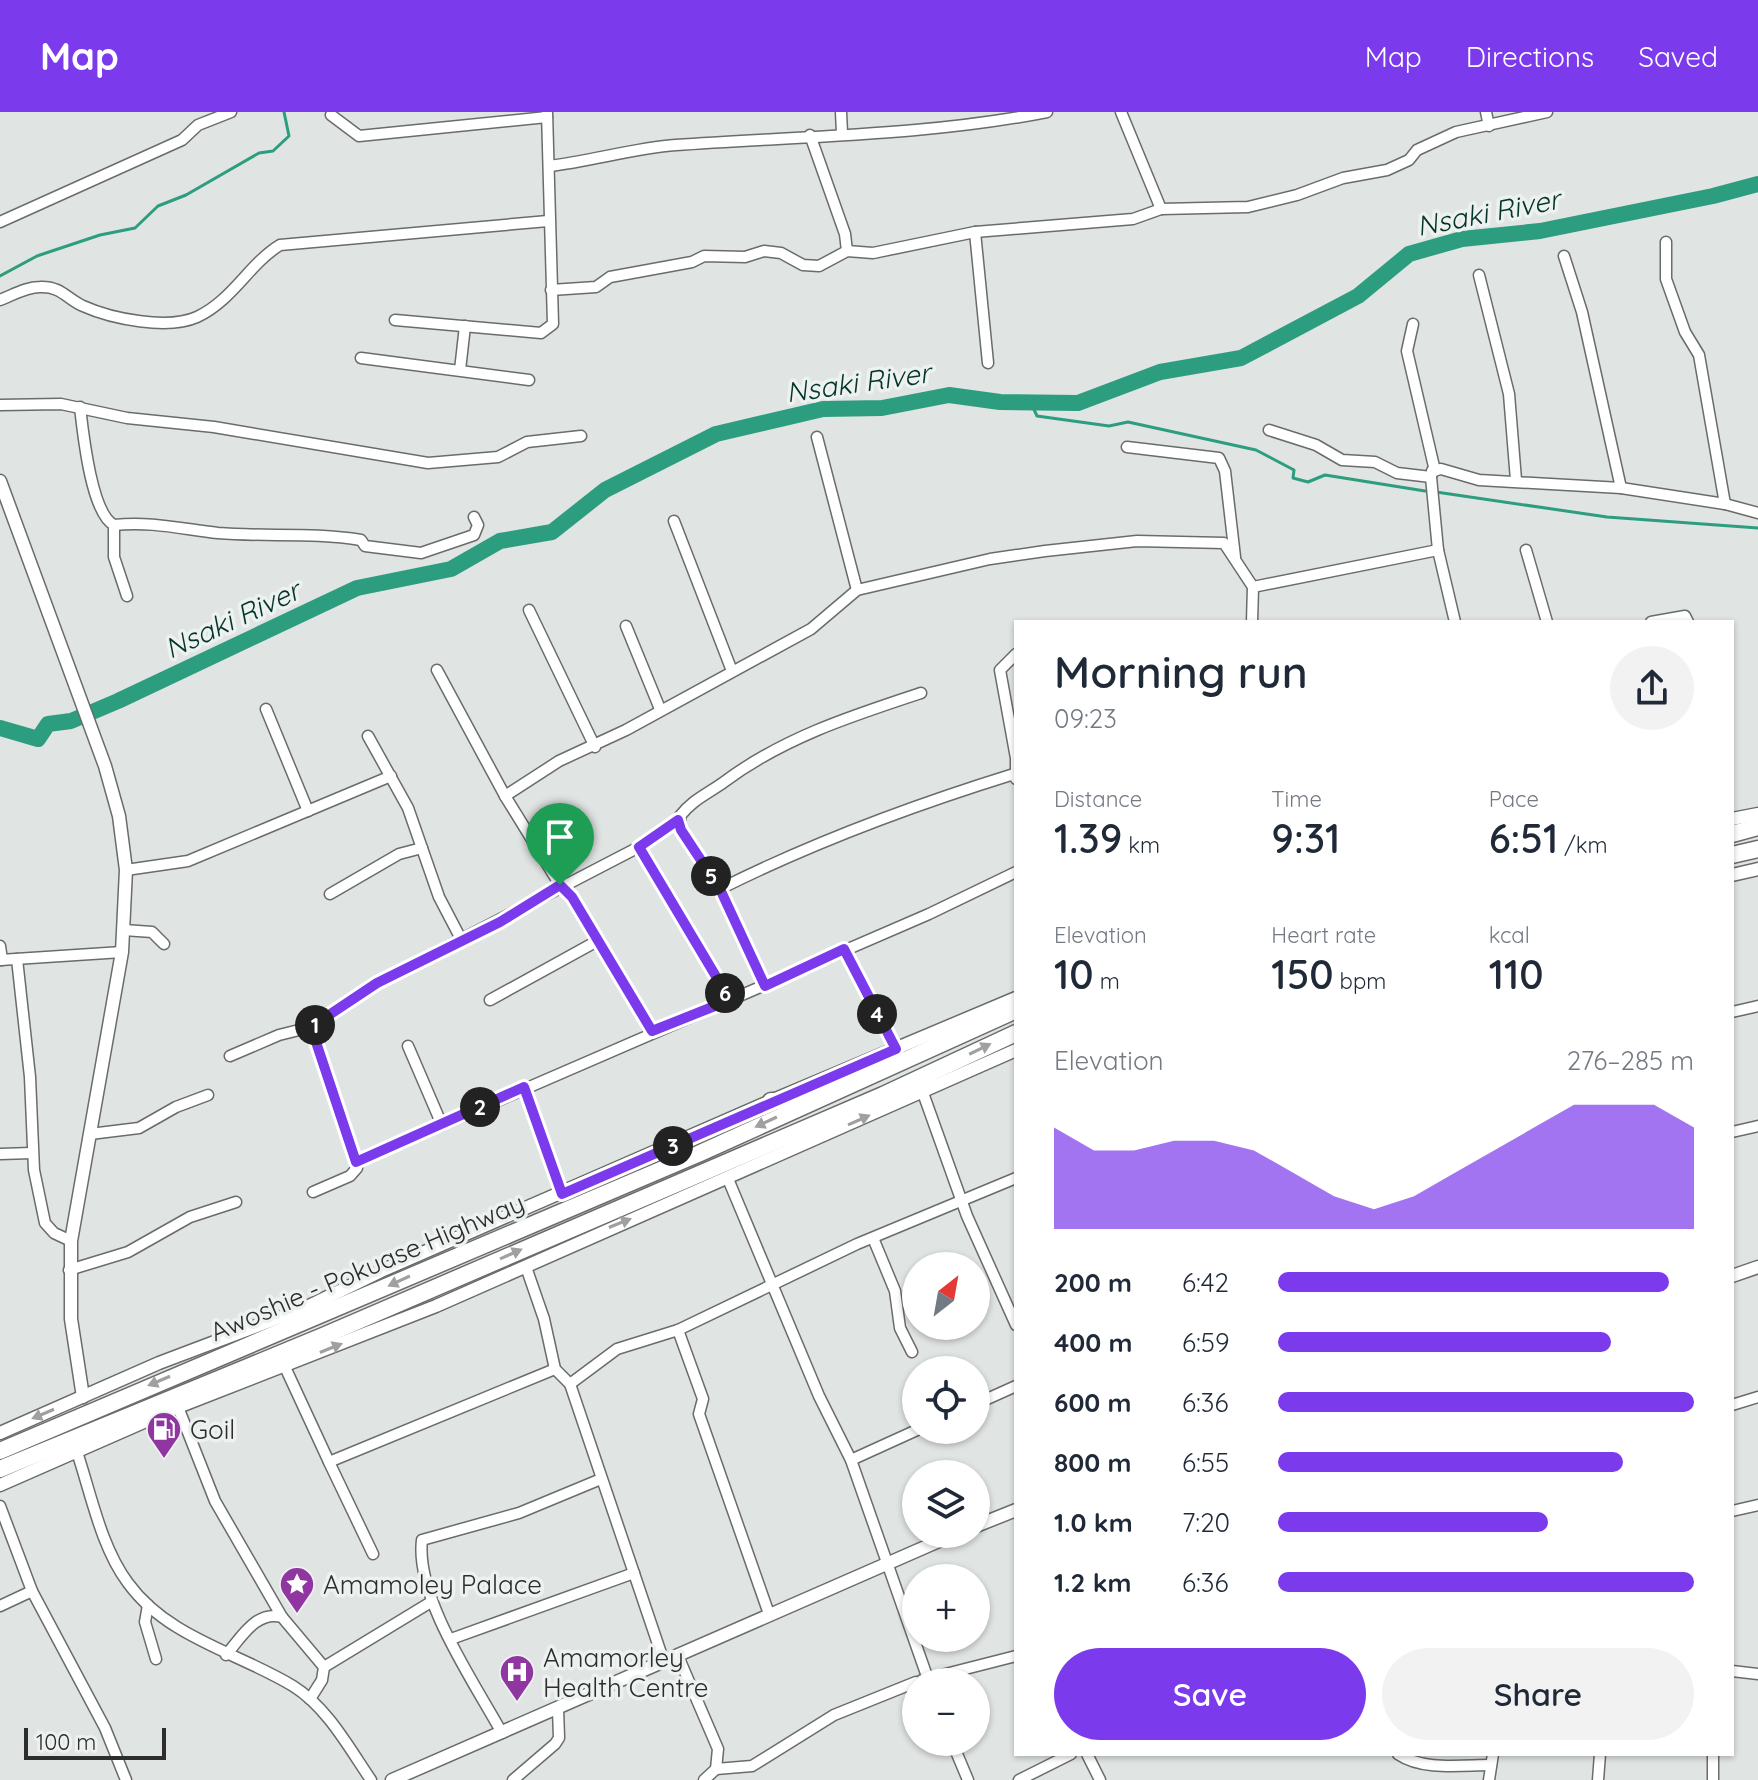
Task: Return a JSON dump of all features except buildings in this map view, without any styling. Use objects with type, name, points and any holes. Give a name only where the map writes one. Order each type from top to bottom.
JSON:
[{"type":"main road","points":[[1734,833],[1758,827]]},
{"type":"main road","points":[[1734,855],[1758,849]]},
{"type":"main road","name":"Awoshie - Pokuase Highway","points":[[0,1451],[670,1166],[1014,1011]]},
{"type":"main road","name":"Awoshie - Pokuase Highway","points":[[0,1469],[281,1361],[1014,1034]]},
{"type":"main road","points":[[771,1101],[809,1102]]},
{"type":"main road","points":[[261,1376],[281,1361]]},
{"type":"street","points":[[0,222],[182,140],[198,125],[231,112]]},
{"type":"street","points":[[841,112],[842,133]]},
{"type":"street","points":[[549,166],[672,145],[842,133],[941,130],[1047,112]]},
{"type":"street","points":[[1121,112],[1161,209]]},
{"type":"street","points":[[1486,112],[1489,126]]},
{"type":"street","points":[[551,290],[596,287],[610,277],[692,262],[704,256],[745,257],[773,252],[803,265],[819,266],[847,251],[873,253],[975,232],[1133,219],[1161,209],[1238,208],[1283,199],[1343,178],[1387,170],[1409,160],[1417,150],[1456,132],[1547,112]]},
{"type":"street","points":[[331,115],[359,136],[547,114],[553,324],[541,333],[395,320]]},
{"type":"street","points":[[810,135],[845,234],[847,251]]},
{"type":"street","points":[[0,300],[23,290],[55,288],[66,292],[83,306],[99,311],[177,323],[198,316],[231,293],[280,245],[548,221]]},
{"type":"street","points":[[975,232],[988,363]]},
{"type":"street","points":[[1666,242],[1666,279],[1685,332],[1699,355],[1725,504]]},
{"type":"street","points":[[1564,256],[1582,312],[1621,488]]},
{"type":"street","points":[[1479,275],[1509,394],[1516,480]]},
{"type":"street","points":[[1413,324],[1407,351],[1433,474],[1438,550],[1455,620]]},
{"type":"street","points":[[460,370],[465,326]]},
{"type":"street","points":[[361,358],[529,380]]},
{"type":"street","points":[[0,405],[38,403],[80,407],[127,418],[214,427],[428,463],[498,457],[527,442],[581,436]]},
{"type":"street","points":[[80,407],[84,446],[103,517],[114,525],[141,522],[217,533],[337,536],[361,540],[365,546],[421,553],[474,535],[478,525],[474,517]]},
{"type":"street","points":[[1269,430],[1316,445],[1342,460],[1375,462],[1397,473],[1433,474],[1441,469],[1479,480],[1621,488],[1725,504],[1758,513]]},
{"type":"street","points":[[817,437],[857,590]]},
{"type":"street","points":[[1127,447],[1219,458],[1225,471],[1235,557]]},
{"type":"street","points":[[0,481],[92,730],[119,816],[126,870],[122,952],[71,1241],[69,1270],[74,1354],[83,1397]]},
{"type":"street","points":[[674,521],[732,671]]},
{"type":"street","points":[[114,525],[114,557],[127,596]]},
{"type":"street","points":[[505,796],[559,761],[595,747],[811,629],[857,590],[990,559],[1137,541],[1224,543],[1253,587],[1252,620]]},
{"type":"street","points":[[1253,587],[1438,550]]},
{"type":"street","points":[[1526,550],[1546,620]]},
{"type":"street","points":[[529,610],[595,747]]},
{"type":"street","points":[[1662,620],[1685,616],[1687,620]]},
{"type":"street","points":[[626,626],[660,709]]},
{"type":"street","points":[[1014,656],[1000,670],[1014,747]]},
{"type":"street","points":[[437,670],[505,796],[560,885],[572,897],[599,940],[652,1031]]},
{"type":"street","points":[[230,1056],[279,1035],[311,1027],[377,983],[462,941],[560,885],[639,847],[678,820],[689,805],[735,772],[793,740],[921,693]]},
{"type":"street","points":[[266,709],[308,811]]},
{"type":"street","points":[[368,736],[408,808],[445,913],[462,941]]},
{"type":"street","points":[[126,870],[188,861],[350,796],[391,776]]},
{"type":"street","points":[[720,889],[800,851],[1014,777]]},
{"type":"street","points":[[1734,819],[1758,814]]},
{"type":"street","points":[[678,820],[681,830],[720,889],[765,986]]},
{"type":"street","points":[[639,847],[730,1000]]},
{"type":"street","points":[[330,894],[399,854],[422,848]]},
{"type":"street","points":[[1734,875],[1758,869]]},
{"type":"street","points":[[356,1162],[652,1031],[765,986],[929,914],[1014,873]]},
{"type":"street","points":[[124,930],[152,932],[164,944]]},
{"type":"street","points":[[490,1000],[599,940]]},
{"type":"street","points":[[0,946],[1,960],[122,952]]},
{"type":"street","points":[[844,949],[896,1049]]},
{"type":"street","points":[[17,959],[28,1061],[32,1153],[45,1223],[54,1233],[71,1241]]},
{"type":"street","points":[[0,1433],[159,1363],[307,1307],[771,1101],[1014,999]]},
{"type":"street","points":[[1734,1012],[1758,1006]]},
{"type":"street","points":[[311,1027],[357,1168],[350,1176],[313,1192]]},
{"type":"street","points":[[408,1046],[442,1125]]},
{"type":"street","points":[[373,1554],[281,1361],[526,1267],[601,1231],[728,1179],[1014,1051]]},
{"type":"street","points":[[524,1087],[562,1194]]},
{"type":"street","points":[[923,1093],[961,1201],[1014,1320]]},
{"type":"street","points":[[90,1134],[139,1128],[176,1107],[208,1095]]},
{"type":"street","points":[[1734,1132],[1758,1126]]},
{"type":"street","points":[[0,1154],[32,1153]]},
{"type":"street","points":[[728,1179],[819,1396],[851,1460],[889,1560],[918,1668]]},
{"type":"street","points":[[570,1384],[617,1349],[678,1330],[873,1238],[1014,1179]]},
{"type":"street","points":[[69,1270],[128,1252],[180,1222],[236,1202]]},
{"type":"street","points":[[873,1238],[895,1291],[900,1328],[912,1352]]},
{"type":"street","points":[[526,1267],[544,1319],[555,1369],[570,1384],[664,1662]]},
{"type":"street","points":[[1734,1275],[1758,1267]]},
{"type":"street","points":[[678,1330],[703,1399],[699,1414],[769,1614]]},
{"type":"street","points":[[329,1462],[555,1369]]},
{"type":"street","points":[[0,1485],[178,1407],[261,1376]]},
{"type":"street","points":[[990,1398],[1014,1387]]},
{"type":"street","points":[[1734,1404],[1758,1397]]},
{"type":"street","points":[[178,1407],[215,1501],[282,1617],[324,1667],[322,1680],[310,1699]]},
{"type":"street","points":[[851,1460],[902,1437]]},
{"type":"street","points":[[77,1452],[116,1564],[148,1605],[180,1630],[293,1687],[310,1699],[343,1738],[371,1780]]},
{"type":"street","points":[[502,1733],[431,1602],[424,1576],[426,1570],[421,1544],[425,1538],[519,1513],[601,1479]]},
{"type":"street","points":[[1734,1511],[1758,1505]]},
{"type":"street","points":[[0,1506],[32,1591],[105,1728],[126,1780]]},
{"type":"street","points":[[990,1520],[1014,1511]]},
{"type":"street","points":[[392,1780],[919,1548]]},
{"type":"street","points":[[451,1639],[634,1573]]},
{"type":"street","points":[[0,1606],[32,1591]]},
{"type":"street","points":[[324,1667],[431,1602]]},
{"type":"street","points":[[148,1605],[145,1622],[156,1659]]},
{"type":"street","points":[[226,1655],[254,1622],[272,1614],[282,1617]]},
{"type":"street","points":[[678,1656],[714,1737],[718,1758],[716,1769],[704,1780]]},
{"type":"street","points":[[971,1668],[1014,1657]]},
{"type":"street","points":[[1734,1671],[1758,1674]]},
{"type":"street","points":[[716,1769],[752,1766],[834,1715],[902,1689]]},
{"type":"street","points":[[513,1780],[559,1738],[558,1709]]},
{"type":"street","points":[[958,1756],[968,1780]]},
{"type":"street","points":[[1019,1780],[1067,1756]]},
{"type":"street","points":[[1088,1756],[1100,1780]]},
{"type":"street","points":[[1404,1756],[1430,1764],[1492,1759],[1489,1780]]},
{"type":"street","points":[[1598,1780],[1600,1756]]},
{"type":"street","points":[[1713,1756],[1713,1780]]},
{"type":"street","points":[[418,1768],[425,1780]]},
{"type":"waterway","points":[[0,276],[37,256],[100,235],[135,228],[158,206],[186,195],[259,153],[273,151],[289,136],[284,112]]},
{"type":"waterway","name":"Nsaki River","points":[[0,728],[38,739],[48,724],[71,721],[118,701],[357,588],[451,569],[500,541],[552,532],[605,490],[716,434],[823,409],[882,408],[949,395],[1000,402],[1078,403],[1160,372],[1241,358],[1358,296],[1409,254],[1462,239],[1540,231],[1758,184]]},
{"type":"waterway","points":[[1031,403],[1037,416],[1109,426],[1128,422],[1256,450],[1294,470],[1293,478],[1308,482],[1325,475],[1425,491]]},
{"type":"waterway","points":[[1436,492],[1607,517],[1758,528]]},
{"type":"place","name":"Goil","points":[[164,1460]]},
{"type":"place","name":"Amamoley Palace","points":[[297,1615]]},
{"type":"place","name":"Amamorley Health Centre","points":[[517,1703]]},
{"type":"route","points":[[678,820],[681,830],[720,889],[765,986],[844,949],[896,1049],[562,1194],[539,1122],[524,1087],[356,1162],[311,1027],[377,983],[500,922],[560,885],[572,897],[652,1031],[730,1000],[639,847],[678,820]]}]
